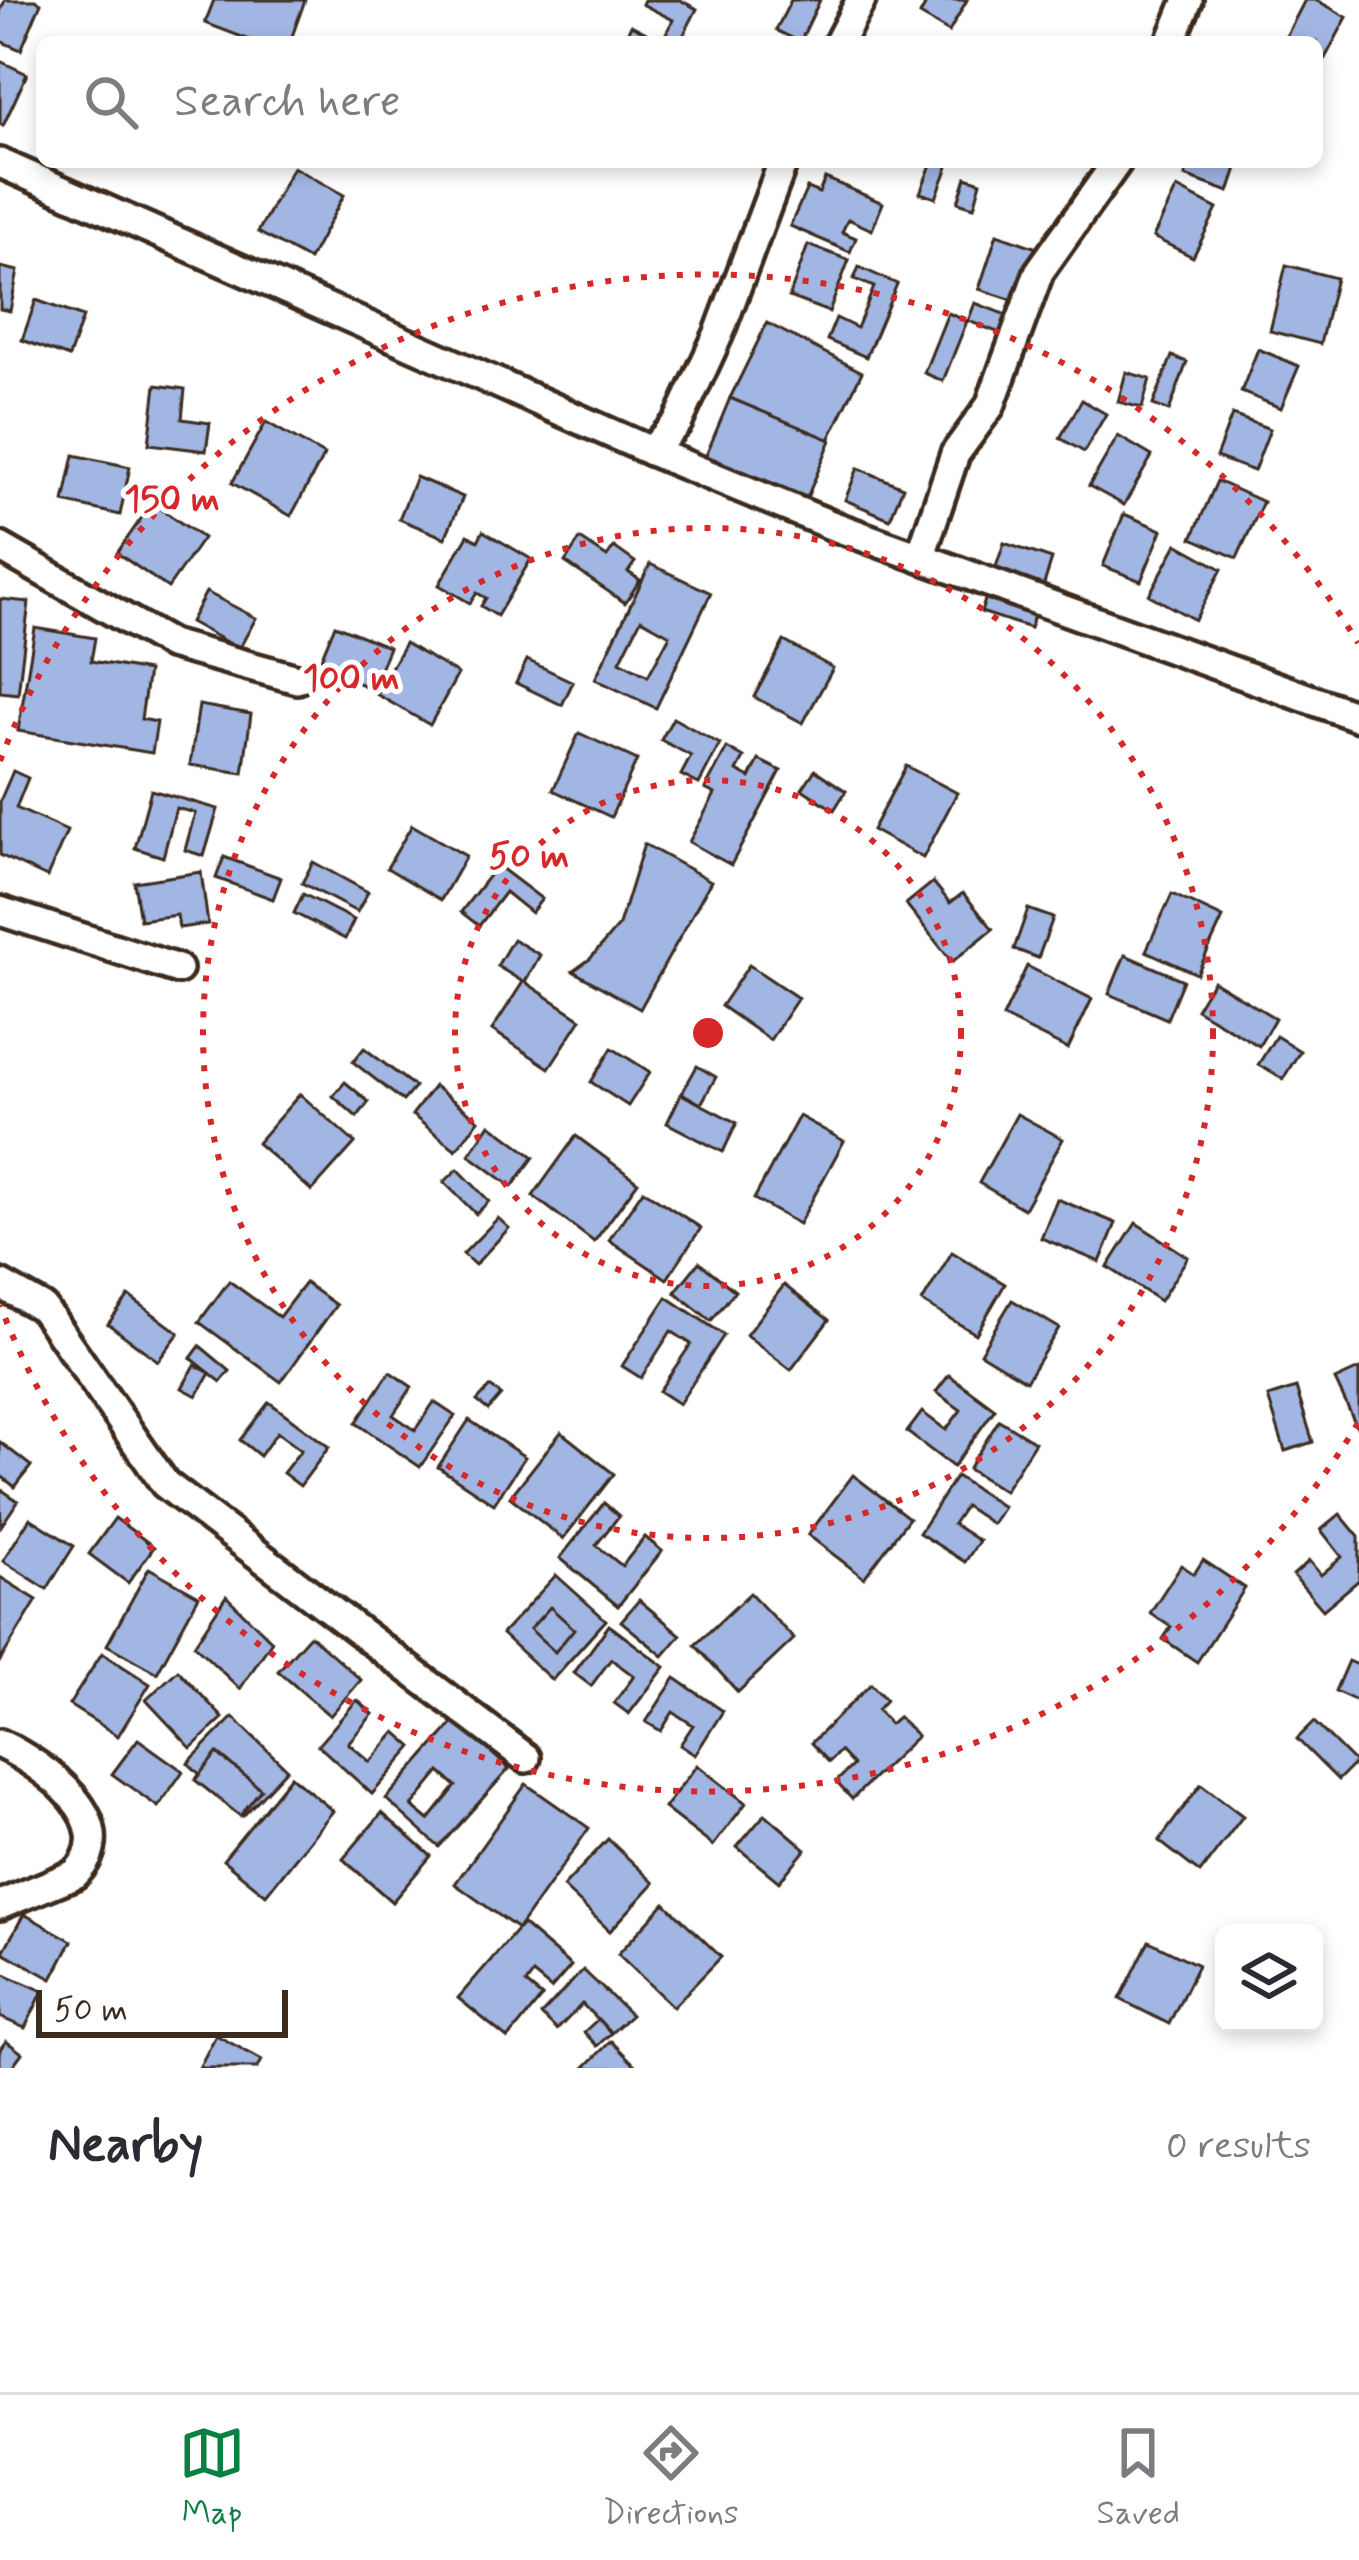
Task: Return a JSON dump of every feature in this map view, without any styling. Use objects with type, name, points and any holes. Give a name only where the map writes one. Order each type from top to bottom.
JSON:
[{"type":"street","points":[[842,36],[861,0]]},
{"type":"street","points":[[1173,36],[1188,0]]},
{"type":"street","points":[[0,163],[651,451],[831,525],[1359,717]]},
{"type":"street","points":[[651,451],[678,422],[718,333],[781,168]]},
{"type":"street","points":[[920,557],[955,454],[990,406],[1039,272],[1113,168]]},
{"type":"street","points":[[0,547],[170,644],[297,679]]},
{"type":"street","points":[[0,911],[178,969]]},
{"type":"street","points":[[0,1284],[44,1308],[165,1484],[526,1758]]},
{"type":"street","points":[[0,1744],[48,1771],[81,1810],[92,1841],[84,1865],[75,1874],[0,1905]]},
{"type":"building","points":[[5,0],[41,3],[21,50],[0,41]]},
{"type":"building","points":[[214,0],[305,0],[292,36],[239,36],[205,23]]},
{"type":"building","points":[[644,0],[680,0],[697,9],[683,36],[665,36],[673,20],[642,4]]},
{"type":"building","points":[[791,0],[820,0],[803,36],[776,30]]},
{"type":"building","points":[[928,0],[967,0],[949,32],[920,15]]},
{"type":"building","points":[[1305,0],[1316,0],[1347,17],[1323,62],[1323,36],[1286,36]]},
{"type":"building","points":[[631,25],[652,36],[626,36]]},
{"type":"building","points":[[0,61],[27,74],[3,126],[0,124]]},
{"type":"building","points":[[292,168],[344,195],[309,260],[258,232]]},
{"type":"building","points":[[930,168],[947,168],[936,198],[920,193]]},
{"type":"building","points":[[1188,168],[1237,168],[1229,192],[1185,176]]},
{"type":"building","points":[[966,177],[981,182],[974,207],[958,202]]},
{"type":"building","points":[[825,178],[883,203],[872,230],[848,219],[842,232],[856,238],[850,252],[790,226],[807,188],[819,193]]},
{"type":"building","points":[[1177,188],[1217,209],[1193,257],[1153,237]]},
{"type":"building","points":[[997,234],[1037,248],[1019,302],[979,289]]},
{"type":"building","points":[[808,245],[849,260],[829,312],[789,297]]},
{"type":"building","points":[[1286,265],[1336,278],[1320,344],[1270,331]]},
{"type":"building","points":[[0,267],[18,271],[10,311],[0,309]]},
{"type":"building","points":[[859,267],[897,284],[866,357],[827,340],[836,318],[857,328],[874,287],[854,279]]},
{"type":"building","points":[[36,300],[83,317],[69,357],[22,340]]},
{"type":"building","points":[[975,303],[1012,317],[1005,335],[968,321]]},
{"type":"building","points":[[948,313],[967,321],[943,381],[924,373]]},
{"type":"building","points":[[767,323],[862,372],[826,446],[730,398]]},
{"type":"building","points":[[1258,349],[1299,366],[1281,408],[1241,392]]},
{"type":"building","points":[[1172,356],[1187,362],[1169,411],[1153,405]]},
{"type":"building","points":[[1126,372],[1150,379],[1142,408],[1118,402]]},
{"type":"building","points":[[156,385],[185,389],[182,419],[210,423],[206,451],[149,444]]},
{"type":"building","points":[[730,398],[831,440],[806,500],[705,458]]},
{"type":"building","points":[[1082,400],[1106,414],[1084,452],[1060,438]]},
{"type":"building","points":[[1232,415],[1270,429],[1254,471],[1216,457]]},
{"type":"building","points":[[266,422],[324,455],[291,516],[232,483]]},
{"type":"building","points":[[1118,436],[1152,456],[1124,505],[1089,486]]},
{"type":"building","points":[[74,455],[130,467],[120,515],[64,502]]},
{"type":"building","points":[[858,468],[903,487],[890,519],[845,500]]},
{"type":"building","points":[[416,477],[463,497],[445,538],[399,519]]},
{"type":"building","points":[[1217,481],[1263,502],[1237,558],[1192,538]]},
{"type":"building","points":[[152,503],[203,538],[168,588],[117,553]]},
{"type":"building","points":[[1124,514],[1162,530],[1141,581],[1103,566]]},
{"type":"building","points":[[483,531],[531,559],[497,616],[481,606],[486,598],[477,593],[470,603],[439,585],[468,535],[478,541]]},
{"type":"building","points":[[580,539],[607,557],[614,547],[635,562],[628,572],[640,580],[625,603],[565,562]]},
{"type":"building","points":[[1004,543],[1052,559],[1030,628],[981,612]]},
{"type":"building","points":[[1177,544],[1222,569],[1195,620],[1149,595]]},
{"type":"building","points":[[650,564],[711,593],[656,708],[595,679]],"holes":[[[641,619],[670,635],[648,676],[620,661]]]},
{"type":"building","points":[[206,592],[256,618],[239,649],[190,622]]},
{"type":"building","points":[[0,599],[29,602],[18,694],[0,692]]},
{"type":"building","points":[[335,625],[389,647],[372,689],[318,666]]},
{"type":"building","points":[[35,628],[95,638],[91,661],[148,671],[141,719],[157,722],[152,753],[18,731]]},
{"type":"building","points":[[784,641],[833,668],[803,723],[754,697]]},
{"type":"building","points":[[405,643],[458,674],[430,725],[376,694]]},
{"type":"building","points":[[527,660],[573,682],[562,705],[516,683]]},
{"type":"building","points":[[199,705],[251,714],[243,773],[190,765]]},
{"type":"building","points":[[673,718],[720,744],[699,784],[681,775],[691,756],[661,740]]},
{"type":"building","points":[[579,733],[637,760],[611,817],[553,790]]},
{"type":"building","points":[[727,748],[744,758],[737,771],[750,778],[759,760],[781,771],[731,865],[689,842],[715,794],[705,789]]},
{"type":"building","points":[[906,766],[957,793],[923,858],[872,830]]},
{"type":"building","points":[[815,770],[846,791],[834,810],[802,789]]},
{"type":"building","points":[[13,771],[28,778],[16,808],[67,831],[47,877],[0,855],[0,801]]},
{"type":"building","points":[[151,790],[218,809],[204,856],[185,850],[195,813],[176,808],[163,857],[135,848]]},
{"type":"building","points":[[412,825],[466,856],[441,900],[387,868]]},
{"type":"building","points":[[644,844],[711,881],[640,1009],[573,971],[619,925]]},
{"type":"building","points":[[224,857],[281,878],[273,899],[216,878]]},
{"type":"building","points":[[313,862],[368,892],[357,912],[302,883]]},
{"type":"building","points":[[497,865],[542,899],[531,913],[505,892],[479,926],[461,912]]},
{"type":"building","points":[[201,872],[208,924],[179,928],[177,915],[140,920],[134,882]]},
{"type":"building","points":[[933,882],[950,903],[963,893],[993,929],[952,962],[906,904]]},
{"type":"building","points":[[303,894],[354,920],[345,939],[294,913]]},
{"type":"building","points":[[1172,894],[1223,918],[1197,974],[1146,951]]},
{"type":"building","points":[[1028,909],[1053,918],[1038,958],[1014,949]]},
{"type":"building","points":[[513,939],[540,955],[525,982],[581,1019],[549,1068],[492,1030],[523,982],[497,966]]},
{"type":"building","points":[[1125,955],[1183,980],[1167,1019],[1109,994]]},
{"type":"building","points":[[749,965],[798,998],[770,1040],[721,1006]]},
{"type":"building","points":[[1027,966],[1092,999],[1068,1049],[1003,1017]]},
{"type":"building","points":[[1213,981],[1275,1018],[1259,1046],[1196,1009]]},
{"type":"building","points":[[1276,1036],[1300,1051],[1283,1079],[1258,1065]]},
{"type":"building","points":[[364,1048],[415,1087],[403,1101],[353,1062]]},
{"type":"building","points":[[612,1048],[650,1072],[628,1106],[591,1082]]},
{"type":"building","points":[[697,1066],[716,1077],[701,1104],[682,1093]]},
{"type":"building","points":[[345,1082],[369,1102],[357,1117],[333,1096]]},
{"type":"building","points":[[434,1086],[479,1120],[456,1150],[412,1115]]},
{"type":"building","points":[[300,1094],[355,1143],[312,1191],[257,1143]]},
{"type":"building","points":[[681,1094],[737,1123],[723,1152],[667,1123]]},
{"type":"building","points":[[1017,1114],[1063,1139],[1024,1209],[979,1183]]},
{"type":"building","points":[[799,1116],[844,1141],[799,1224],[754,1199]]},
{"type":"building","points":[[490,1124],[534,1157],[512,1187],[469,1155]]},
{"type":"building","points":[[576,1136],[638,1182],[594,1242],[533,1196]]},
{"type":"building","points":[[458,1169],[489,1201],[476,1214],[444,1182]]},
{"type":"building","points":[[643,1190],[701,1228],[667,1279],[609,1240]]},
{"type":"building","points":[[1057,1199],[1116,1223],[1100,1262],[1041,1238]]},
{"type":"building","points":[[498,1218],[509,1228],[475,1265],[463,1254]]},
{"type":"building","points":[[1136,1223],[1188,1257],[1160,1301],[1108,1267]]},
{"type":"building","points":[[952,1252],[1005,1284],[976,1334],[922,1302]]},
{"type":"building","points":[[699,1262],[735,1291],[711,1321],[675,1292]]},
{"type":"building","points":[[229,1281],[279,1317],[305,1283],[336,1305],[281,1382],[199,1322]]},
{"type":"building","points":[[784,1285],[829,1320],[791,1370],[746,1335]]},
{"type":"building","points":[[129,1296],[179,1333],[158,1361],[108,1324]]},
{"type":"building","points":[[667,1297],[724,1335],[679,1404],[659,1391],[691,1344],[671,1331],[641,1378],[622,1366]]},
{"type":"building","points":[[1012,1300],[1059,1328],[1026,1381],[980,1353]]},
{"type":"building","points":[[200,1346],[230,1371],[221,1382],[191,1358]]},
{"type":"building","points":[[195,1365],[210,1373],[197,1396],[182,1388]]},
{"type":"building","points":[[1359,1369],[1359,1431],[1335,1380]]},
{"type":"building","points":[[390,1372],[412,1387],[393,1415],[415,1430],[434,1402],[455,1416],[420,1467],[356,1423]]},
{"type":"building","points":[[949,1375],[995,1409],[953,1467],[907,1432],[922,1412],[946,1430],[961,1410],[936,1392]]},
{"type":"building","points":[[490,1387],[501,1395],[488,1410],[477,1401]]},
{"type":"building","points":[[1296,1388],[1313,1442],[1285,1451],[1268,1397]]},
{"type":"building","points":[[269,1402],[329,1447],[300,1486],[283,1473],[301,1450],[277,1432],[260,1456],[240,1440]]},
{"type":"building","points":[[469,1420],[525,1457],[494,1504],[438,1467]]},
{"type":"building","points":[[999,1420],[1035,1442],[1004,1491],[968,1469]]},
{"type":"building","points":[[561,1432],[614,1474],[563,1539],[510,1497]]},
{"type":"building","points":[[0,1442],[31,1466],[15,1487],[0,1475]]},
{"type":"building","points":[[853,1475],[909,1518],[864,1578],[808,1535]]},
{"type":"building","points":[[956,1476],[1003,1507],[992,1524],[965,1506],[953,1524],[979,1541],[965,1562],[919,1533]]},
{"type":"building","points":[[0,1493],[18,1501],[1,1526]]},
{"type":"building","points":[[604,1503],[619,1516],[596,1545],[622,1566],[645,1537],[662,1551],[618,1606],[560,1558]]},
{"type":"building","points":[[1340,1514],[1359,1537],[1359,1580],[1323,1610],[1293,1575],[1309,1561],[1321,1575],[1342,1557],[1321,1530]]},
{"type":"building","points":[[30,1518],[74,1546],[47,1589],[3,1561]]},
{"type":"building","points":[[115,1518],[154,1547],[128,1583],[89,1554]]},
{"type":"building","points":[[1203,1560],[1245,1588],[1197,1662],[1163,1639],[1171,1627],[1150,1613],[1181,1565],[1194,1574]]},
{"type":"building","points":[[149,1568],[199,1596],[157,1673],[107,1645]]},
{"type":"building","points":[[556,1575],[606,1620],[552,1680],[502,1634]]},
{"type":"building","points":[[0,1577],[37,1600],[0,1661]]},
{"type":"building","points":[[750,1593],[794,1639],[738,1692],[695,1645]]},
{"type":"building","points":[[226,1596],[272,1641],[240,1689],[194,1645]]},
{"type":"building","points":[[639,1600],[681,1635],[663,1656],[621,1621]]},
{"type":"building","points":[[550,1607],[574,1629],[555,1652],[530,1629]]},
{"type":"building","points":[[609,1625],[665,1667],[629,1714],[614,1703],[634,1676],[611,1659],[591,1686],[574,1673]]},
{"type":"building","points":[[310,1635],[361,1680],[330,1716],[278,1671]]},
{"type":"building","points":[[102,1653],[150,1684],[118,1736],[69,1705]]},
{"type":"building","points":[[1348,1661],[1359,1666],[1359,1702],[1335,1691]]},
{"type":"building","points":[[178,1670],[223,1718],[191,1748],[146,1700]]},
{"type":"building","points":[[675,1678],[723,1711],[695,1755],[680,1745],[693,1725],[673,1712],[661,1731],[646,1722]]},
{"type":"building","points":[[871,1684],[886,1700],[877,1710],[890,1724],[898,1717],[917,1736],[852,1799],[836,1782],[853,1765],[840,1751],[829,1762],[811,1743]]},
{"type":"building","points":[[357,1700],[373,1714],[348,1743],[370,1762],[396,1732],[413,1747],[372,1794],[318,1745]]},
{"type":"building","points":[[233,1717],[287,1769],[243,1816],[188,1763]]},
{"type":"building","points":[[456,1720],[509,1769],[439,1847],[386,1799]],"holes":[[[440,1772],[456,1786],[429,1820],[412,1806]]]},
{"type":"building","points":[[1314,1722],[1355,1763],[1338,1780],[1297,1739]]},
{"type":"building","points":[[138,1739],[183,1771],[158,1807],[112,1774]]},
{"type":"building","points":[[217,1753],[261,1789],[240,1816],[195,1780]]},
{"type":"building","points":[[697,1765],[746,1803],[713,1846],[664,1808]]},
{"type":"building","points":[[291,1776],[333,1811],[266,1895],[223,1860]]},
{"type":"building","points":[[526,1784],[589,1828],[518,1929],[455,1884]]},
{"type":"building","points":[[1201,1784],[1243,1816],[1200,1873],[1159,1841]]},
{"type":"building","points":[[382,1813],[431,1856],[392,1902],[343,1859]]},
{"type":"building","points":[[765,1814],[806,1849],[779,1882],[737,1847]]},
{"type":"building","points":[[608,1839],[654,1883],[610,1931],[563,1887]]},
{"type":"building","points":[[665,1903],[721,1957],[673,2007],[618,1954]]},
{"type":"building","points":[[24,1914],[72,1941],[52,1979],[3,1952]]},
{"type":"building","points":[[522,1924],[571,1966],[551,1989],[533,1974],[526,1984],[542,1997],[508,2039],[458,1998]]},
{"type":"building","points":[[1149,1941],[1198,1965],[1169,2024],[1120,1999]]},
{"type":"building","points":[[583,1970],[631,2015],[611,2033],[582,2004],[557,2030],[541,2015]]},
{"type":"building","points":[[0,1972],[43,1991],[25,2028],[0,2017]]},
{"type":"building","points":[[598,2019],[611,2033],[597,2046],[584,2032]]},
{"type":"building","points":[[216,2035],[262,2060],[258,2068],[199,2068]]},
{"type":"building","points":[[6,2041],[22,2053],[11,2068],[0,2068],[0,2049]]},
{"type":"building","points":[[611,2041],[638,2068],[584,2068]]}]
